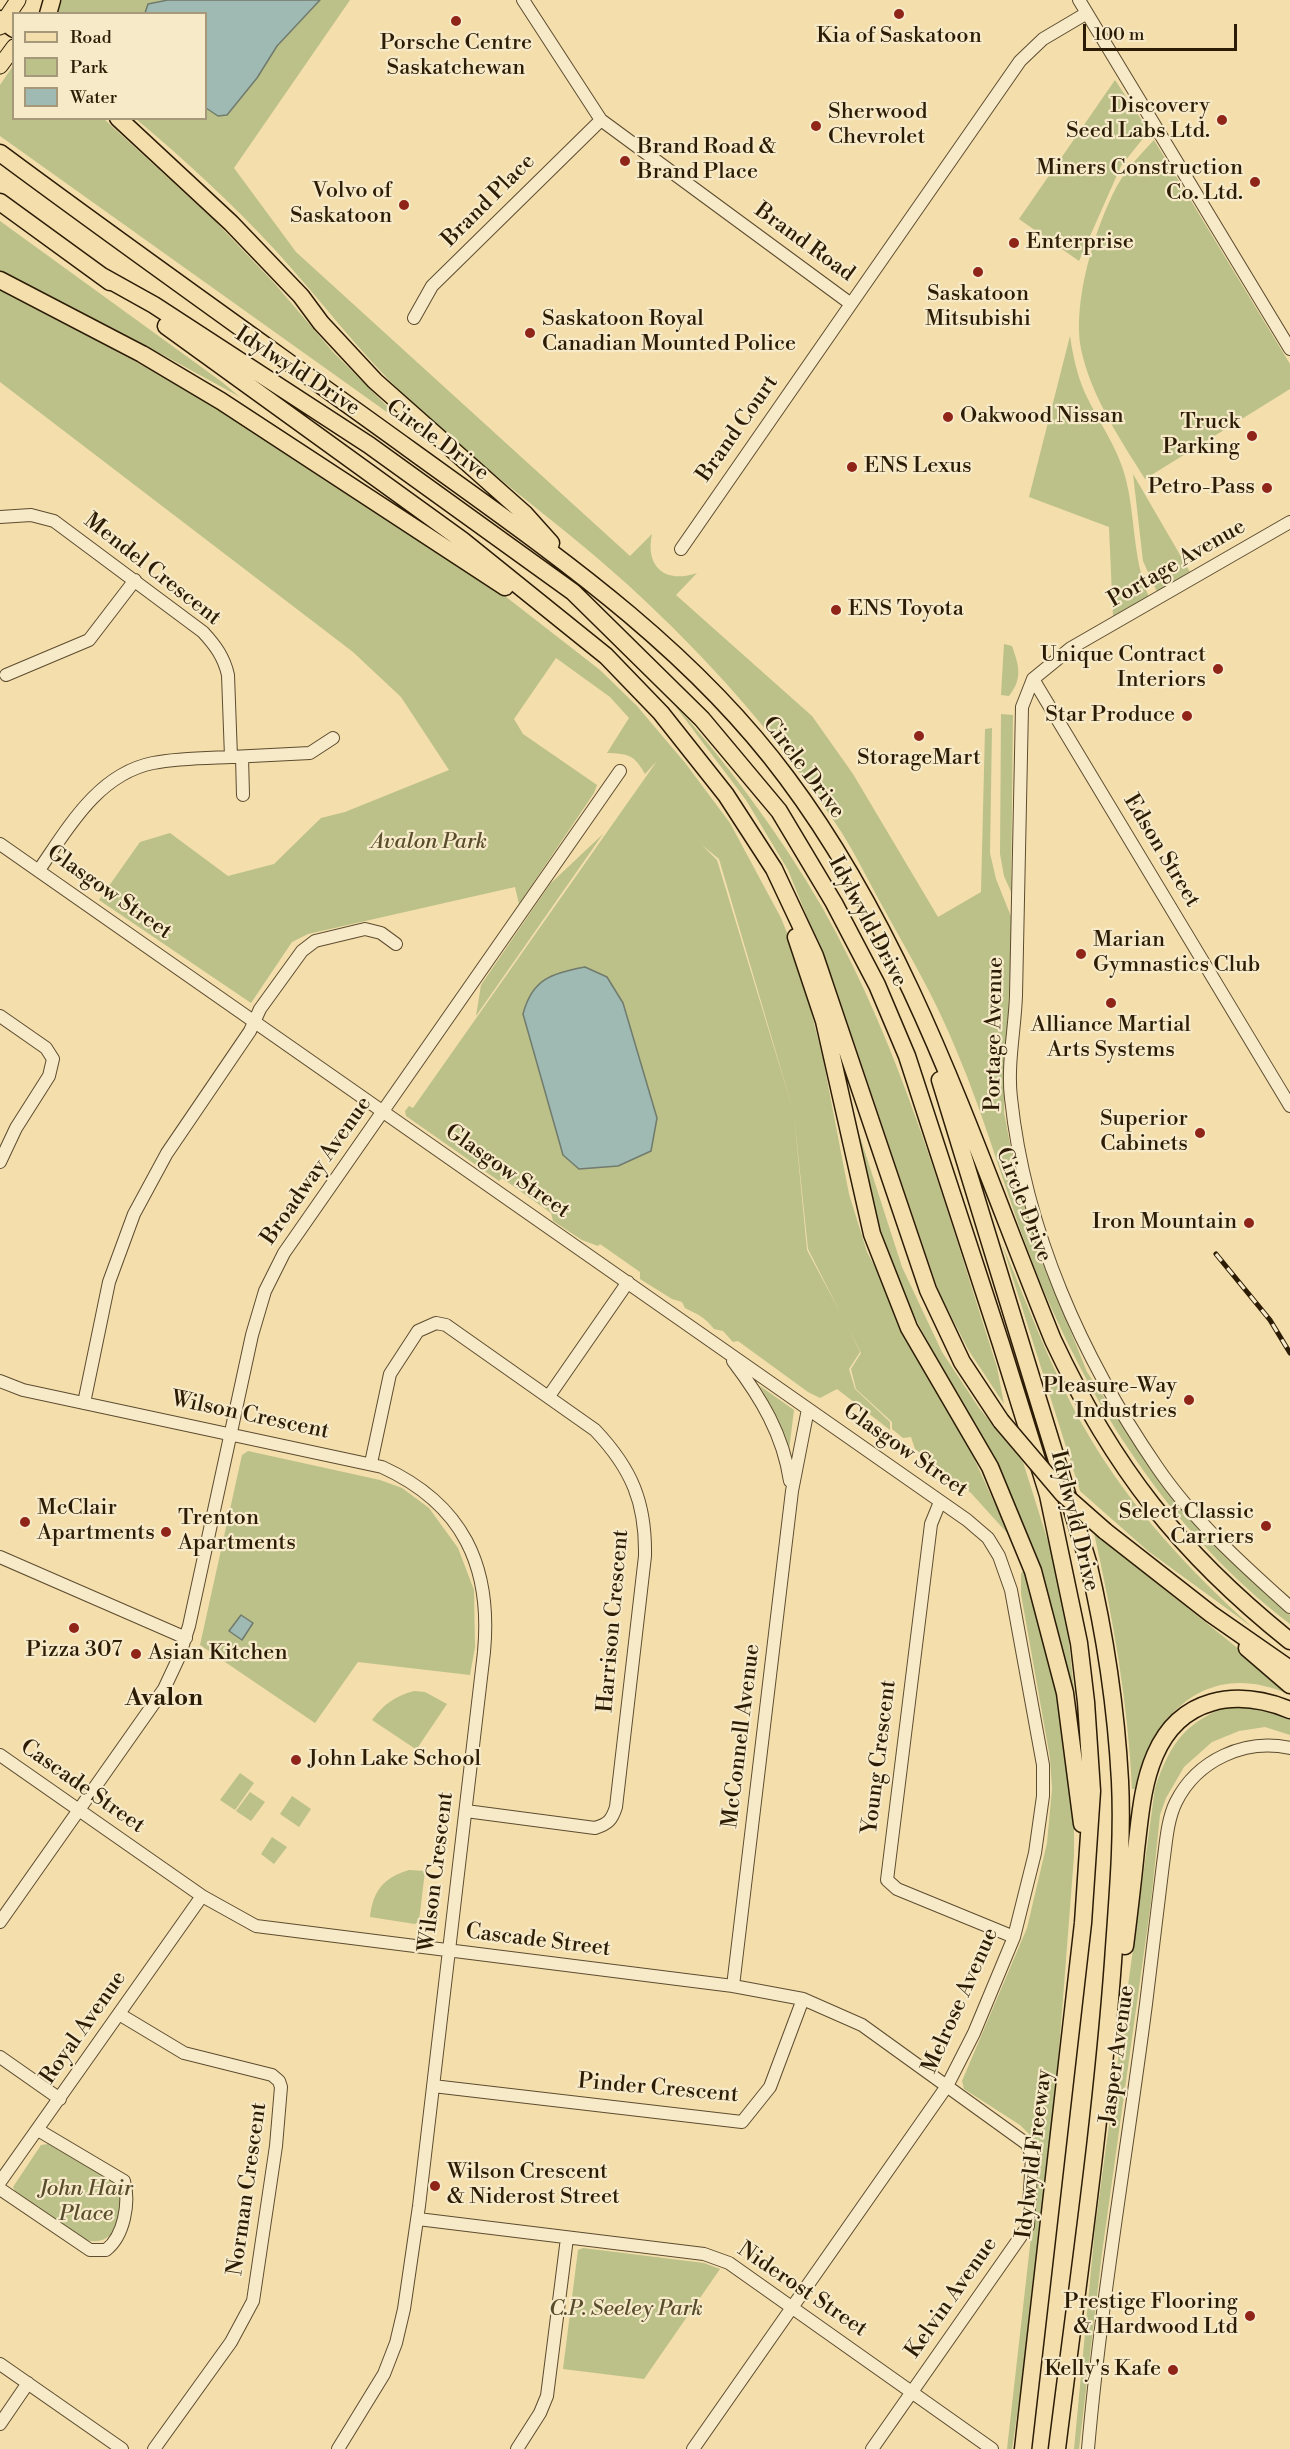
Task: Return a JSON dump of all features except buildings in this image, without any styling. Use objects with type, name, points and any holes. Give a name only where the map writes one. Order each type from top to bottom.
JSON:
[{"type":"highway","points":[[120,120],[231,223],[301,296],[321,323],[375,381],[525,514],[569,564]]},
{"type":"highway","name":"Circle Drive","points":[[0,153],[569,564],[675,654],[737,719],[786,777],[841,858],[886,940],[955,1091],[1053,1340],[1093,1417],[1141,1492],[1184,1546],[1221,1584],[1290,1641]]},
{"type":"highway","points":[[0,202],[462,540],[606,656],[662,713],[726,795],[774,869],[815,956],[927,1290],[962,1362],[1000,1421],[1063,1494],[1105,1531],[1211,1614],[1290,1669]]},
{"type":"highway","name":"Idylwyld Drive","points":[[102,276],[154,305],[369,445],[573,592],[702,719],[778,811],[834,903],[877,985],[907,1056],[1048,1496],[1079,1643],[1086,1702],[1092,1791],[1087,1864]]},
{"type":"highway","points":[[0,280],[142,354],[221,400],[572,629]]},
{"type":"highway","points":[[792,909],[792,924],[824,1021],[872,1234],[909,1328],[990,1467],[1033,1571],[1065,1693],[1087,1864]]},
{"type":"highway","name":"Idylwyld Drive","points":[[922,1021],[1085,1551],[1103,1625],[1113,1697],[1120,1793],[1119,1890],[1108,2029]]},
{"type":"highway","points":[[1211,1614],[1263,1664],[1290,1685]]},
{"type":"highway","points":[[1057,2449],[1108,2029],[1123,1965],[1144,1792],[1154,1756],[1161,1742],[1175,1725],[1193,1710],[1220,1699],[1247,1697],[1290,1710]]},
{"type":"highway","name":"Idylwyld Freeway","points":[[1023,2449],[1075,2006],[1087,1864]]},
{"type":"main road","points":[[4,24],[18,0]]},
{"type":"main road","points":[[40,12],[50,0]]},
{"type":"main road","points":[[0,66],[12,50]]},
{"type":"street","name":"Brand Road","points":[[523,0],[601,120],[851,304],[1020,61],[1043,39],[1087,13]]},
{"type":"street","points":[[1079,0],[1290,349]]},
{"type":"street","name":"Brand Place","points":[[414,318],[432,286],[601,120]]},
{"type":"street","name":"Brand Court","points":[[681,549],[851,304]]},
{"type":"street","name":"Mendel Crescent","points":[[0,518],[31,515],[54,521],[203,632],[225,662],[236,757],[243,795]]},
{"type":"street","name":"Portage Avenue","points":[[1290,522],[1071,648],[1033,679],[1022,707],[1016,1020],[1011,1095],[1020,1165],[1042,1245],[1098,1372],[1158,1469],[1224,1546],[1290,1607]]},
{"type":"street","points":[[6,675],[89,640],[135,580]]},
{"type":"street","name":"Edson Street","points":[[1033,679],[1290,1106]]},
{"type":"street","points":[[39,870],[77,816],[108,784],[130,771],[152,763],[310,753],[333,738]]},
{"type":"street","name":"Broadway Avenue","points":[[0,1922],[164,1689],[186,1638],[252,1335],[265,1291],[301,1225],[384,1111],[620,771]]},
{"type":"street","name":"Glasgow Street","points":[[0,844],[628,1282],[940,1502],[987,1538]]},
{"type":"street","points":[[84,1403],[109,1282],[134,1214],[167,1153],[250,1031],[253,1020],[302,951],[315,941],[365,929],[381,933],[396,944]]},
{"type":"street","points":[[0,1016],[46,1048],[53,1059],[49,1076],[16,1128],[0,1162]]},
{"type":"street","points":[[549,1396],[628,1282]]},
{"type":"street","name":"Harrison Crescent","points":[[371,1463],[390,1374],[418,1331],[429,1324],[447,1325],[595,1430],[612,1448],[630,1476],[641,1502],[646,1531],[645,1556],[616,1807],[612,1819],[595,1828],[466,1811]]},
{"type":"street","name":"McConnell Avenue","points":[[725,1351],[757,1393],[775,1425],[785,1454],[792,1491]]},
{"type":"street","name":"Wilson Crescent","points":[[0,1381],[23,1390],[371,1463],[399,1475],[444,1509],[474,1556],[482,1579],[487,1628],[418,2219],[396,2343],[368,2403],[338,2449]]},
{"type":"street","name":"McConnell Avenue","points":[[733,1986],[792,1491],[808,1409]]},
{"type":"street","name":"Young Crescent","points":[[940,1502],[931,1524],[887,1880],[897,1889],[1014,1938]]},
{"type":"street","name":"Melrose Avenue","points":[[693,2449],[947,2086],[974,2033],[1014,1938],[1035,1853],[1043,1796],[1043,1765],[1011,1590],[999,1556],[987,1538]]},
{"type":"street","points":[[0,1557],[186,1638]]},
{"type":"street","name":"Jasper Avenue","points":[[1088,2449],[1105,2290],[1147,2002],[1168,1831],[1176,1803],[1192,1778],[1212,1761],[1231,1751],[1271,1745],[1290,1748]]},
{"type":"street","name":"Cascade Street","points":[[0,1755],[202,1896],[256,1926],[733,1986],[803,1999],[861,2025],[1011,2132]]},
{"type":"street","name":"Royal Avenue","points":[[0,2182],[202,1896]]},
{"type":"street","name":"Pinder Crescent","points":[[433,2086],[742,2122],[770,2087],[803,1999]]},
{"type":"street","name":"Norman Crescent","points":[[119,2014],[184,2053],[202,2060],[272,2075],[279,2081],[281,2087],[274,2157],[253,2301],[231,2342],[154,2449]]},
{"type":"street","points":[[0,2057],[60,2099]]},
{"type":"street","points":[[0,2189],[90,2250],[106,2250],[118,2237],[122,2227],[126,2189],[124,2181],[38,2130]]},
{"type":"street","name":"Kelvin Avenue","points":[[872,2449],[1028,2226],[1032,2156],[1027,2144],[1011,2132]]},
{"type":"street","name":"Niderost Street","points":[[418,2219],[704,2254],[729,2263],[992,2449]]},
{"type":"street","points":[[517,2449],[540,2413],[547,2396],[567,2238]]},
{"type":"street","points":[[0,2364],[122,2449]]},
{"type":"street","points":[[0,2424],[28,2383]]},
{"type":"green space","points":[[62,0],[168,0],[148,4],[145,12],[56,12]]},
{"type":"green space","points":[[320,0],[350,0],[234,168],[296,252],[630,556],[652,534],[652,556],[660,570],[675,576],[697,573],[676,595],[812,716],[853,774],[938,917],[981,892],[985,729],[992,728],[990,853],[996,879],[1012,919],[1004,1112],[1013,1160],[1040,1255],[1087,1372],[1167,1491],[1210,1541],[1290,1615],[1290,1624],[1249,1590],[1211,1553],[1176,1513],[1143,1470],[1087,1380],[1041,1284],[967,1076],[922,977],[848,842],[769,733],[715,671],[627,584],[459,445],[405,396],[372,362],[260,234],[173,150],[137,120],[207,120],[207,109],[218,116],[257,78],[277,46]]},
{"type":"green space","points":[[12,67],[12,120],[105,120],[215,221],[275,284],[333,352],[393,412],[391,415],[0,136],[0,85]]},
{"type":"green space","points":[[1115,80],[1149,131],[1121,166],[1079,261],[1019,219]]},
{"type":"green space","points":[[1154,140],[1290,364],[1290,389],[1145,479],[1116,433],[1099,400],[1081,349],[1079,330],[1087,266],[1101,222],[1121,180]]},
{"type":"green space","points":[[0,221],[240,397],[165,356],[0,274]]},
{"type":"green space","name":"Avalon Park","points":[[0,288],[193,393],[501,593],[600,670],[637,706],[686,764],[730,823],[781,918],[799,963],[823,1059],[849,1194],[867,1252],[961,1430],[1009,1535],[971,1493],[915,1449],[911,1437],[903,1438],[892,1429],[892,1422],[856,1389],[851,1369],[861,1353],[848,1327],[860,1352],[849,1369],[855,1389],[890,1422],[890,1430],[837,1389],[820,1398],[808,1392],[738,1341],[733,1342],[723,1331],[714,1329],[704,1319],[685,1308],[682,1302],[672,1299],[640,1279],[640,1272],[600,1244],[598,1246],[582,1240],[553,1221],[551,1213],[502,1178],[499,1181],[406,1116],[405,1111],[409,1106],[413,1108],[657,761],[645,774],[630,756],[607,753],[629,718],[610,697],[556,658],[514,719],[523,734],[597,785],[594,793],[519,904],[515,887],[308,934],[292,942],[251,1003],[99,900],[140,842],[170,833],[228,876],[274,864],[321,818],[345,812],[449,770],[401,697],[353,652],[0,382]],"holes":[[[702,845],[719,859],[793,1110],[717,860]],[[794,1115],[808,1249],[841,1314],[807,1250]]]},
{"type":"green space","points":[[1070,336],[1082,386],[1122,465],[1140,567],[1149,597],[1113,617],[1109,527],[1029,497]]},
{"type":"green space","points":[[1133,474],[1190,572],[1157,592],[1143,561]]},
{"type":"green space","points":[[1004,644],[1012,646],[1018,666],[1018,678],[1009,696],[1001,695]]},
{"type":"green space","points":[[667,695],[710,745],[769,824],[822,907],[851,961],[900,1075],[921,1132],[997,1367],[1004,1404],[969,1351],[939,1293],[835,986],[788,870],[746,800]]},
{"type":"green space","points":[[1001,714],[1013,715],[1011,892],[1004,876],[1000,854]]},
{"type":"green space","points":[[603,834],[476,1016],[481,985],[550,884]]},
{"type":"green space","points":[[844,1087],[902,1267],[942,1352],[979,1408],[1023,1462],[1051,1551],[1067,1624],[1075,1699],[1072,1699],[1039,1576],[1005,1486],[979,1430],[905,1298],[882,1242],[861,1165]]},
{"type":"green space","points":[[1002,1244],[1064,1389],[1106,1463],[1163,1538],[1206,1584],[1252,1627],[1148,1551],[1080,1491]]},
{"type":"green space","points":[[760,1386],[794,1410],[789,1450],[777,1417]]},
{"type":"green space","points":[[248,1451],[380,1480],[402,1488],[429,1508],[458,1548],[474,1590],[475,1647],[470,1675],[358,1662],[315,1723],[200,1645],[242,1455]]},
{"type":"green space","points":[[1094,1533],[1290,1690],[1290,1695],[1261,1685],[1234,1683],[1210,1688],[1189,1699],[1171,1716],[1155,1737],[1135,1789],[1132,1789],[1119,1660]]},
{"type":"green space","points":[[1024,1569],[1053,1673],[1065,1737],[1074,1809],[1074,1856],[1055,2102],[1036,2287],[1012,2449],[1007,2449],[1038,2175],[1036,2146],[1020,2125],[964,2089],[962,2081],[1027,1928],[1047,1843],[1052,1789],[1050,1758],[1021,1594],[1021,1574]]},
{"type":"green space","points":[[414,1691],[425,1692],[447,1704],[418,1747],[414,1748],[372,1720],[390,1701]]},
{"type":"green space","points":[[1234,1704],[1266,1708],[1290,1718],[1290,1735],[1265,1727],[1239,1731],[1212,1742],[1184,1767],[1166,1798],[1160,1815],[1151,1902],[1102,2253],[1079,2449],[1074,2449],[1095,2228],[1155,1788],[1167,1757],[1182,1735],[1204,1718]]},
{"type":"green space","points":[[240,1773],[254,1783],[235,1810],[220,1800]]},
{"type":"green space","points":[[250,1792],[265,1802],[251,1821],[236,1811]]},
{"type":"green space","points":[[292,1796],[311,1809],[299,1827],[280,1814]]},
{"type":"green space","points":[[272,1837],[287,1847],[274,1864],[261,1854]]},
{"type":"green space","points":[[409,1870],[425,1871],[419,1921],[415,1924],[370,1917],[371,1908],[381,1887],[392,1877]]},
{"type":"green space","name":"John Hair Place","points":[[48,2144],[118,2184],[121,2195],[120,2217],[111,2235],[103,2240],[93,2241],[81,2238],[16,2193],[13,2187],[41,2145]]},
{"type":"green space","name":"C.P. Seeley Park","points":[[583,2248],[704,2263],[720,2269],[644,2379],[563,2369],[578,2250]]},
{"type":"water","points":[[168,0],[320,0],[277,46],[257,78],[227,115],[218,116],[207,109],[207,12],[145,12],[148,4]]},
{"type":"water","points":[[585,967],[607,977],[623,1003],[657,1118],[651,1151],[618,1166],[579,1169],[563,1155],[523,1014],[527,1002],[538,985],[553,975]]},
{"type":"water","points":[[241,1615],[253,1623],[242,1640],[229,1631]]},
{"type":"railway","points":[[1216,1254],[1270,1320],[1290,1353]]},
{"type":"place","name":"Kia of Saskatoon","points":[[899,14]]},
{"type":"place","name":"Porsche Centre Saskatchewan","points":[[456,21]]},
{"type":"place","name":"Discovery Seed Labs Ltd.","points":[[1222,120]]},
{"type":"place","name":"Sherwood Chevrolet","points":[[816,126]]},
{"type":"place","name":"Brand Road & Brand Place","points":[[625,161]]},
{"type":"place","name":"Miners Construction Co. Ltd.","points":[[1255,182]]},
{"type":"place","name":"Volvo of Saskatoon","points":[[404,205]]},
{"type":"place","name":"Enterprise","points":[[1014,243]]},
{"type":"place","name":"Saskatoon Mitsubishi","points":[[978,272]]},
{"type":"place","name":"Saskatoon Royal Canadian Mounted Police","points":[[530,333]]},
{"type":"place","name":"Oakwood Nissan","points":[[948,417]]},
{"type":"place","name":"Truck Parking","points":[[1252,436]]},
{"type":"place","name":"ENS Lexus","points":[[852,467]]},
{"type":"place","name":"Petro-Pass","points":[[1267,488]]},
{"type":"place","name":"ENS Toyota","points":[[836,610]]},
{"type":"place","name":"Unique Contract Interiors","points":[[1218,669]]},
{"type":"place","name":"Star Produce","points":[[1187,716]]},
{"type":"place","name":"StorageMart","points":[[919,736]]},
{"type":"place","name":"Marian Gymnastics Club","points":[[1081,954]]},
{"type":"place","name":"Alliance Martial Arts Systems","points":[[1111,1003]]},
{"type":"place","name":"Superior Cabinets","points":[[1200,1133]]},
{"type":"place","name":"Iron Mountain","points":[[1249,1223]]},
{"type":"place","name":"Pleasure-Way Industries","points":[[1189,1400]]},
{"type":"place","name":"McClair Apartments","points":[[25,1522]]},
{"type":"place","name":"Select Classic Carriers","points":[[1266,1526]]},
{"type":"place","name":"Trenton Apartments","points":[[166,1532]]},
{"type":"place","name":"Pizza 307","points":[[74,1628]]},
{"type":"place","name":"Asian Kitchen","points":[[136,1654]]},
{"type":"place","name":"John Lake School","points":[[296,1760]]},
{"type":"place","name":"Wilson Crescent & Niderost Street","points":[[435,2186]]},
{"type":"place","name":"Prestige Flooring & Hardwood Ltd","points":[[1250,2316]]},
{"type":"place","name":"Kelly's Kafe","points":[[1173,2370]]},
{"type":"district","name":"Avalon","points":[[164,1699]]}]
